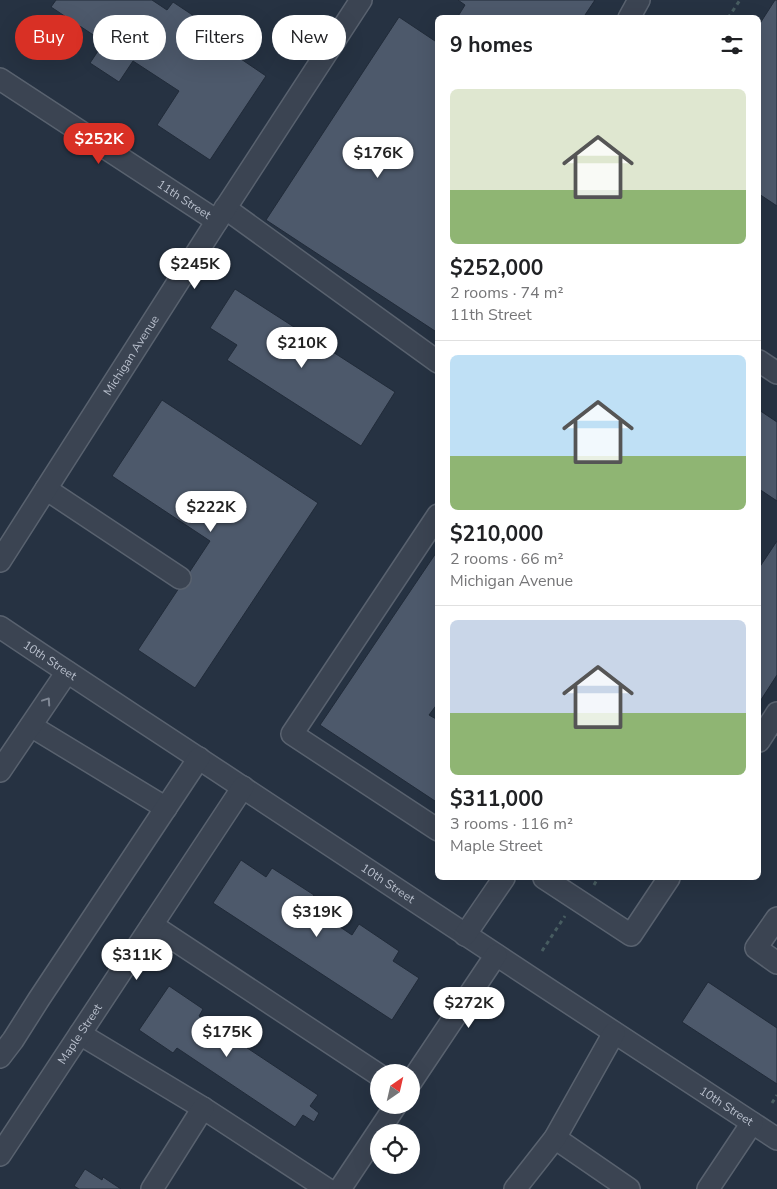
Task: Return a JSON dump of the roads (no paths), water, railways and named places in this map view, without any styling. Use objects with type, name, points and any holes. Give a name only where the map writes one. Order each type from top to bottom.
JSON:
[{"type":"street","name":"Michigan Avenue","points":[[0,561],[221,214],[361,0]]},
{"type":"street","points":[[631,15],[640,0]]},
{"type":"street","name":"11th Street","points":[[0,79],[221,214],[435,360]]},
{"type":"street","points":[[761,362],[777,373]]},
{"type":"street","points":[[46,489],[180,578]]},
{"type":"street","points":[[435,520],[292,734],[435,828]]},
{"type":"street","name":"10th Street","points":[[0,627],[777,1139]]},
{"type":"street","points":[[0,771],[67,672]]},
{"type":"street","points":[[761,738],[777,713]]},
{"type":"street","points":[[31,726],[166,808]]},
{"type":"street","points":[[0,1057],[199,758]]},
{"type":"street","name":"Maple Street","points":[[0,1155],[243,787]]},
{"type":"street","points":[[465,935],[503,880]]},
{"type":"street","points":[[547,880],[631,935],[668,880]]},
{"type":"street","points":[[777,918],[756,948],[777,963]]},
{"type":"street","points":[[152,925],[370,1069]]},
{"type":"street","points":[[420,1069],[496,955]]},
{"type":"street","points":[[515,1189],[555,1138],[614,1032]]},
{"type":"street","points":[[80,1034],[203,1108],[327,1189]]},
{"type":"street","points":[[152,1189],[203,1108]]},
{"type":"street","points":[[340,1189],[390,1114]]},
{"type":"street","points":[[708,1189],[752,1123]]},
{"type":"street","points":[[555,1138],[629,1189]]}]
